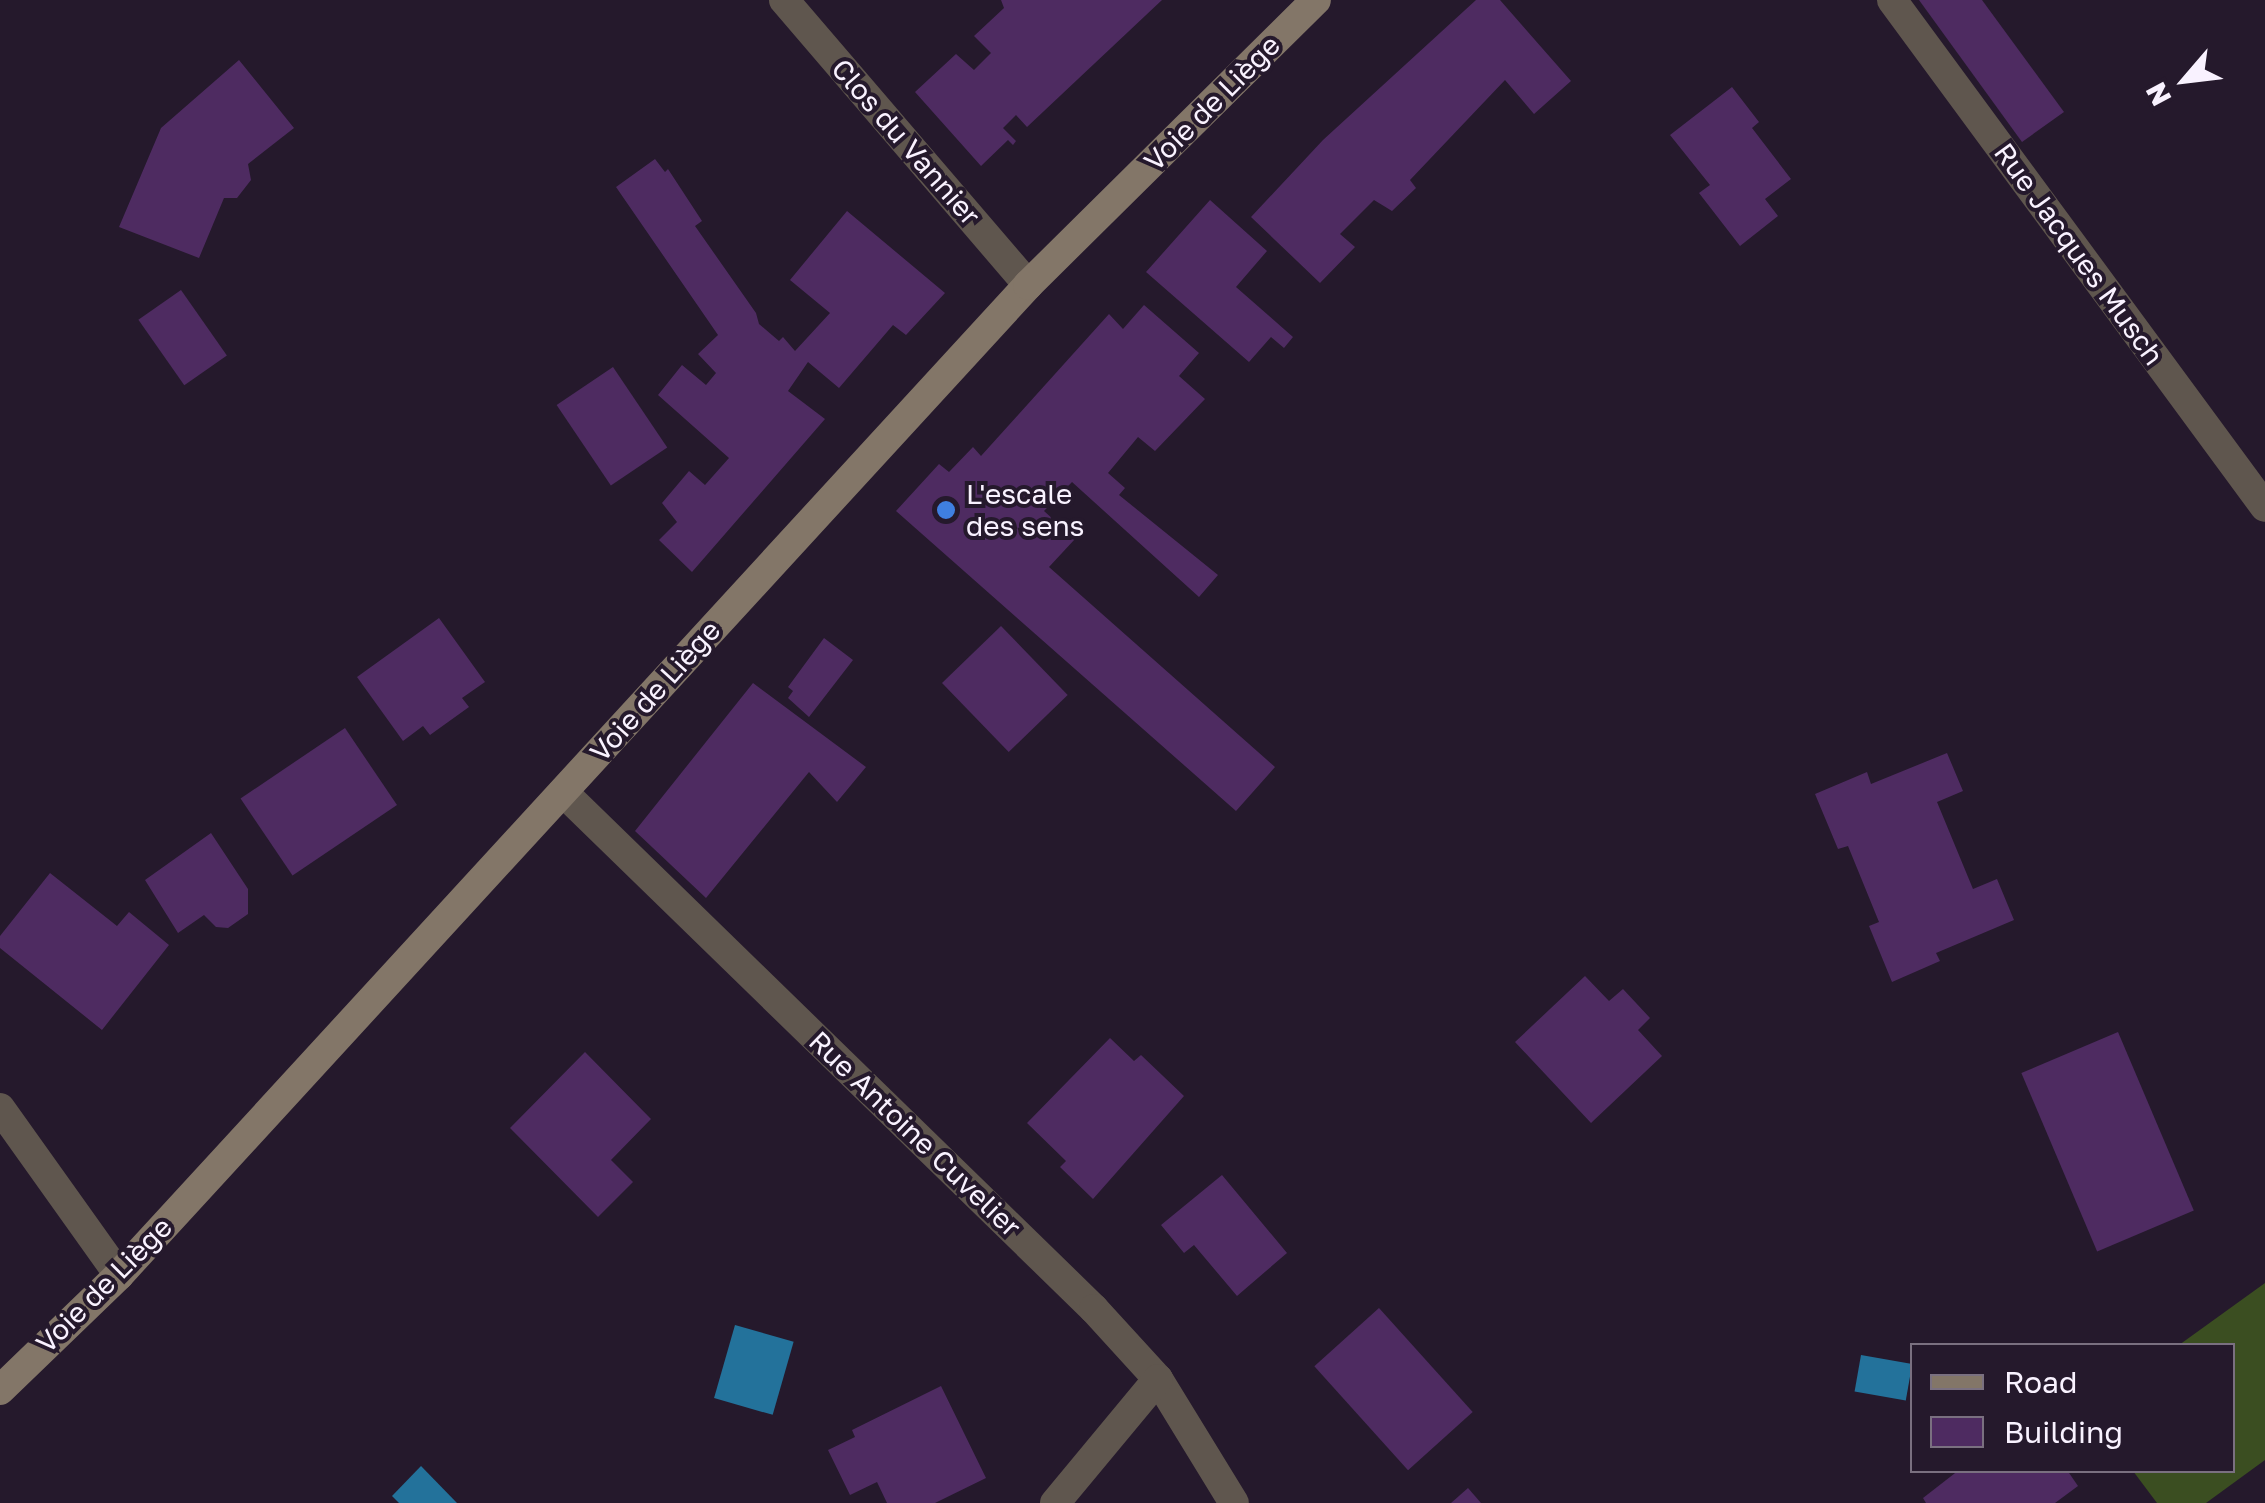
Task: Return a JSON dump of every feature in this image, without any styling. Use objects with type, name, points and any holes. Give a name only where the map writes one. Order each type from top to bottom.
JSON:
[{"type":"street","name":"Clos du Vannier","points":[[784,0],[1028,284]]},
{"type":"street","name":"Voie de Liège","points":[[0,1390],[118,1274],[1028,284],[1316,0]]},
{"type":"street","name":"Rue Jacques Musch","points":[[1892,0],[2265,507]]},
{"type":"street","name":"Rue Antoine Cuvelier","points":[[563,792],[1094,1308],[1158,1379],[1234,1503]]},
{"type":"street","points":[[0,1108],[118,1274]]},
{"type":"street","points":[[1055,1503],[1158,1379]]},
{"type":"green space","points":[[2265,1283],[2265,1460],[2206,1503],[2157,1503],[2134,1473],[2235,1473],[2235,1343],[2182,1343]]},
{"type":"water","points":[[735,1325],[794,1342],[773,1415],[714,1398]]},
{"type":"water","points":[[1861,1355],[1910,1364],[1906,1400],[1855,1391]]},
{"type":"water","points":[[421,1466],[457,1503],[399,1503],[392,1496]]},
{"type":"building","points":[[1001,0],[1162,0],[1027,127],[1016,115],[1003,128],[1016,141],[1013,145],[1008,140],[981,166],[915,92],[956,54],[974,70],[991,53],[974,36],[1004,8]]},
{"type":"building","points":[[1476,0],[1500,0],[1571,81],[1534,114],[1505,80],[1410,180],[1416,188],[1392,211],[1374,200],[1340,234],[1355,247],[1320,283],[1251,217],[1323,140]]},
{"type":"building","points":[[1919,0],[1982,0],[2064,112],[2022,142]]},
{"type":"building","points":[[239,60],[294,128],[248,164],[251,180],[237,198],[224,198],[199,258],[119,227],[161,128]]},
{"type":"building","points":[[1732,87],[1759,122],[1752,128],[1791,179],[1765,199],[1778,216],[1740,246],[1699,193],[1710,185],[1670,135]]},
{"type":"building","points":[[655,159],[665,172],[668,169],[702,221],[695,226],[756,313],[759,324],[779,341],[783,337],[795,351],[830,313],[790,280],[847,211],[945,293],[906,335],[893,325],[839,388],[808,362],[788,391],[825,419],[692,572],[659,540],[677,522],[662,503],[689,471],[705,485],[729,458],[658,395],[682,365],[706,385],[716,373],[698,354],[718,335],[616,187]]},
{"type":"building","points":[[1210,200],[1267,251],[1236,287],[1293,337],[1284,348],[1271,337],[1249,362],[1146,272]]},
{"type":"building","points":[[181,290],[227,356],[184,385],[138,320]]},
{"type":"building","points":[[1144,305],[1199,353],[1179,376],[1205,399],[1155,451],[1138,437],[1108,473],[1125,488],[1119,495],[1218,575],[1199,597],[1072,482],[1044,511],[1075,539],[1049,567],[1275,767],[1236,811],[896,511],[939,464],[949,472],[973,447],[981,456],[1109,314],[1123,329]]},
{"type":"building","points":[[613,367],[667,447],[611,485],[557,405]]},
{"type":"building","points":[[439,618],[485,682],[462,698],[469,707],[430,735],[423,726],[403,741],[357,677]]},
{"type":"building","points":[[1001,626],[1068,695],[1009,752],[942,683]]},
{"type":"building","points":[[824,638],[853,660],[809,717],[788,698],[793,691],[788,687]]},
{"type":"building","points":[[753,683],[866,767],[837,802],[809,772],[706,898],[635,831]]},
{"type":"building","points":[[345,728],[397,805],[293,876],[241,798]]},
{"type":"building","points":[[1947,753],[1963,791],[1937,802],[1973,889],[1997,879],[2014,920],[1936,953],[1940,961],[1892,982],[1869,926],[1879,922],[1848,846],[1838,849],[1815,794],[1867,772],[1871,784]]},
{"type":"building","points":[[211,833],[248,889],[248,914],[228,928],[216,927],[204,915],[178,933],[145,880]]},
{"type":"building","points":[[50,873],[117,926],[129,912],[169,945],[102,1030],[0,948],[0,936]]},
{"type":"building","points":[[1585,976],[1609,1001],[1623,989],[1650,1018],[1638,1030],[1662,1056],[1591,1123],[1515,1042]]},
{"type":"building","points":[[2118,1032],[2194,1211],[2097,1252],[2021,1073]]},
{"type":"building","points":[[1110,1038],[1134,1061],[1141,1055],[1184,1096],[1093,1199],[1060,1167],[1066,1161],[1027,1123]]},
{"type":"building","points":[[585,1052],[651,1119],[611,1160],[633,1182],[598,1217],[510,1128]]},
{"type":"building","points":[[1222,1175],[1287,1253],[1237,1296],[1194,1245],[1184,1253],[1161,1225]]},
{"type":"building","points":[[1379,1308],[1473,1412],[1408,1470],[1314,1366]]},
{"type":"building","points":[[941,1386],[986,1478],[935,1503],[887,1503],[877,1482],[850,1495],[828,1450],[855,1437],[852,1430]]},
{"type":"building","points":[[1955,1473],[2069,1473],[2078,1486],[2055,1503],[1926,1503],[1923,1498]]},
{"type":"building","points":[[1468,1488],[1481,1503],[1451,1503]]},
{"type":"place","name":"L'escale des sens","points":[[946,510]]}]
